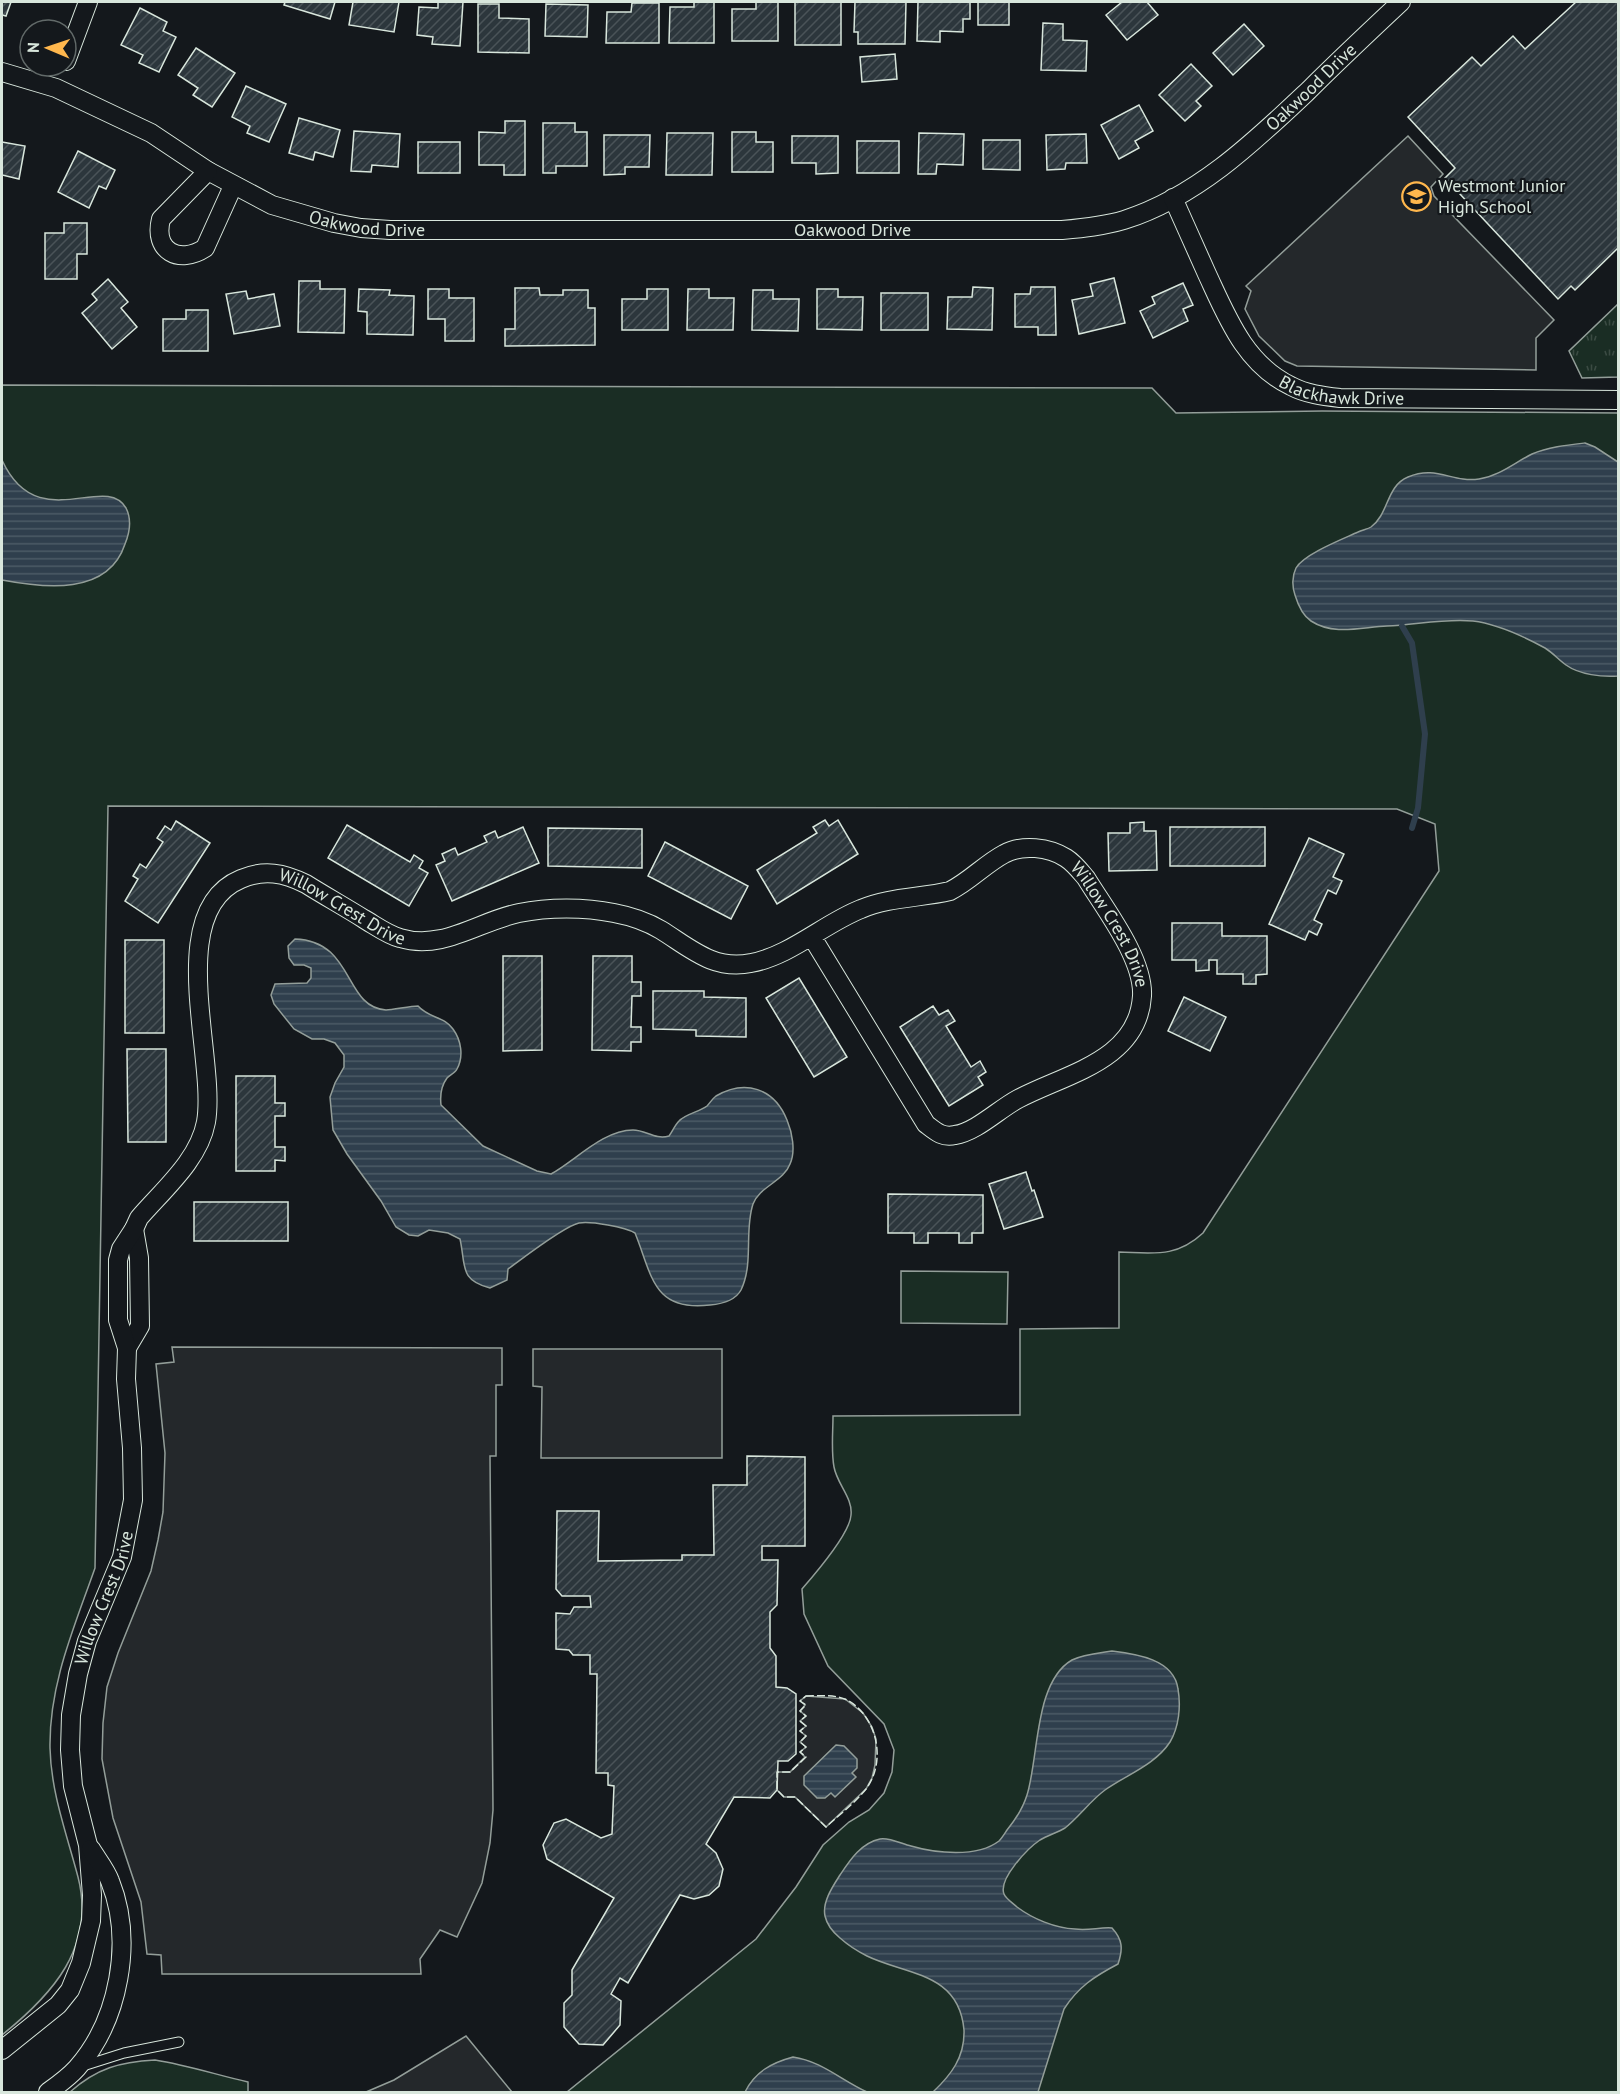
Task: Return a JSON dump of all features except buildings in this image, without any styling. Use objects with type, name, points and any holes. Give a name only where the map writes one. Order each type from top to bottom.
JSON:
[{"type":"street","points":[[78,29],[88,2]]},
{"type":"street","name":"Oakwood Drive","points":[[2,72],[56,88],[151,133],[233,186],[272,205],[303,215],[362,228],[390,230],[1062,230],[1095,227],[1125,220],[1203,181],[1270,126],[1401,2]]},
{"type":"street","points":[[56,88],[60,78]]},
{"type":"street","points":[[208,171],[161,219],[160,237],[169,252],[177,256],[187,256],[205,249],[233,186]]},
{"type":"street","name":"Blackhawk Drive","points":[[1173,198],[1229,323],[1244,347],[1265,369],[1290,386],[1313,394],[1340,398],[1618,400]]},
{"type":"street","name":"Willow Crest Drive","points":[[2,2050],[58,2005],[75,1978],[87,1942],[91,1921],[92,1895],[88,1845],[73,1786],[70,1750],[71,1715],[78,1674],[87,1641],[122,1557],[133,1500],[126,1379],[127,1348],[140,1326],[140,1258],[134,1229],[139,1218],[193,1153],[206,1123],[207,1101],[199,1005],[199,945],[207,911],[224,889],[236,881],[262,872],[292,877],[385,932],[412,941],[427,942],[456,936],[518,913],[582,909],[604,911],[643,921],[704,959],[721,964],[751,963],[764,960],[812,937],[864,907],[950,891],[963,885],[1004,854],[1016,849],[1043,849],[1067,858],[1086,878],[1131,953],[1142,982],[1142,998],[1131,1030],[1114,1052],[1100,1062],[1016,1100],[964,1132],[945,1136],[926,1124],[812,937]]},
{"type":"street","name":"Willow Crest Drive","points":[[48,2092],[78,2067],[90,2052],[109,2012],[118,1986],[122,1960],[119,1907],[110,1879],[88,1845]]},
{"type":"lane","points":[[78,2067],[124,2053],[179,2042]]},
{"type":"green space","points":[[1618,304],[1618,377],[1582,378],[1569,351]]},
{"type":"green space","points":[[2,385],[1152,388],[1176,413],[1322,411],[1618,413],[1618,2092],[567,2092],[756,1939],[796,1887],[823,1845],[849,1822],[869,1810],[884,1793],[892,1772],[894,1750],[884,1724],[828,1666],[804,1614],[802,1589],[838,1543],[851,1515],[850,1503],[834,1467],[833,1416],[1020,1415],[1020,1329],[1119,1328],[1119,1252],[1154,1253],[1174,1250],[1183,1247],[1203,1233],[1439,871],[1435,824],[1397,809],[108,806],[95,1568],[71,1634],[58,1679],[50,1748],[56,1798],[78,1877],[82,1902],[81,1926],[66,1967],[53,1986],[38,2003],[2,2035]]},
{"type":"green space","points":[[901,1271],[1008,1272],[1007,1324],[901,1323]]},
{"type":"green space","points":[[155,2060],[248,2082],[248,2092],[70,2092],[90,2077],[110,2068],[131,2062]]},
{"type":"shaded area","points":[[1408,136],[1443,174],[1431,187],[1434,196],[1554,320],[1536,338],[1536,370],[1297,366],[1285,361],[1259,336],[1245,309],[1251,291],[1246,286]]},
{"type":"shaded area","points":[[172,1347],[502,1348],[502,1385],[496,1385],[496,1456],[490,1456],[493,1810],[490,1843],[482,1883],[457,1937],[440,1930],[420,1959],[421,1974],[162,1974],[161,1955],[147,1954],[141,1902],[113,1818],[102,1759],[103,1723],[107,1687],[151,1571],[158,1540],[163,1512],[165,1453],[156,1364],[174,1362]]},
{"type":"shaded area","points":[[533,1349],[722,1349],[722,1458],[541,1458],[542,1387],[533,1386]]},
{"type":"shaded area","points":[[806,1696],[845,1699],[863,1713],[876,1739],[875,1765],[866,1789],[826,1827],[795,1797],[784,1797],[777,1790],[777,1772],[790,1772],[805,1757],[800,1752],[806,1747],[800,1742],[806,1736],[800,1731],[806,1726],[800,1721],[806,1716],[800,1711],[805,1705],[800,1701]]},
{"type":"shaded area","points":[[466,2036],[512,2092],[366,2092],[394,2080]]},
{"type":"water","points":[[1585,443],[1618,462],[1618,676],[1598,676],[1578,671],[1566,665],[1548,650],[1510,631],[1473,621],[1452,620],[1339,629],[1320,626],[1305,616],[1301,610],[1293,589],[1296,568],[1315,552],[1371,527],[1381,515],[1391,493],[1401,481],[1418,474],[1428,473],[1469,480],[1479,479],[1500,472],[1538,452]]},
{"type":"water","points":[[2,460],[17,483],[33,495],[51,500],[103,496],[116,499],[126,508],[130,522],[127,540],[117,561],[105,573],[73,584],[37,585],[2,580]]},
{"type":"water","points":[[295,939],[314,943],[328,951],[339,962],[362,998],[372,1006],[386,1010],[418,1006],[449,1025],[456,1033],[461,1054],[456,1070],[443,1084],[441,1105],[483,1146],[537,1171],[551,1174],[600,1140],[622,1131],[638,1130],[659,1137],[669,1136],[682,1119],[704,1108],[716,1096],[727,1091],[748,1088],[766,1094],[774,1100],[787,1120],[792,1136],[792,1159],[783,1175],[760,1193],[753,1204],[750,1214],[747,1269],[745,1280],[738,1294],[714,1305],[691,1306],[676,1302],[665,1296],[657,1287],[635,1233],[608,1225],[579,1223],[572,1225],[508,1269],[507,1280],[490,1288],[480,1285],[468,1276],[460,1239],[448,1233],[429,1230],[418,1236],[409,1235],[396,1227],[333,1130],[330,1097],[344,1067],[344,1055],[335,1043],[324,1039],[312,1039],[294,1029],[274,1004],[271,995],[275,984],[307,983],[311,978],[311,968],[294,965],[289,958],[288,946]]},
{"type":"water","points":[[1112,1651],[1152,1660],[1162,1665],[1175,1679],[1179,1702],[1173,1736],[1164,1750],[1156,1757],[1105,1790],[1065,1828],[1035,1844],[1015,1864],[1003,1888],[1005,1896],[1017,1907],[1044,1922],[1060,1927],[1080,1929],[1112,1928],[1121,1945],[1118,1964],[1088,1983],[1075,1994],[1064,2009],[1038,2092],[933,2092],[956,2065],[962,2049],[964,2030],[960,2011],[952,1997],[928,1978],[867,1956],[838,1936],[829,1926],[825,1916],[825,1905],[829,1894],[852,1858],[873,1841],[887,1839],[921,1848],[956,1853],[979,1850],[999,1841],[1019,1813],[1027,1795],[1044,1702],[1051,1685],[1060,1671],[1072,1660]]},
{"type":"water","points":[[836,1745],[844,1746],[857,1759],[857,1768],[852,1773],[856,1777],[835,1797],[831,1793],[825,1798],[817,1798],[804,1785],[804,1776]]},
{"type":"water","points":[[793,2057],[813,2062],[867,2092],[745,2092],[764,2069]]},
{"type":"waterway","points":[[1402,626],[1412,643],[1425,734],[1418,808],[1412,828]]},
{"type":"fence","points":[[806,1696],[832,1696],[847,1700],[866,1717],[876,1740],[876,1766],[866,1789],[826,1827],[795,1797],[784,1797],[777,1790],[777,1772],[790,1772],[806,1757],[800,1752],[806,1747],[800,1742],[806,1736],[800,1731],[806,1726],[800,1721],[806,1716],[800,1711],[806,1705],[800,1701],[806,1696]]},
{"type":"place","name":"Westmont Junior High School","points":[[1417,196]]}]
